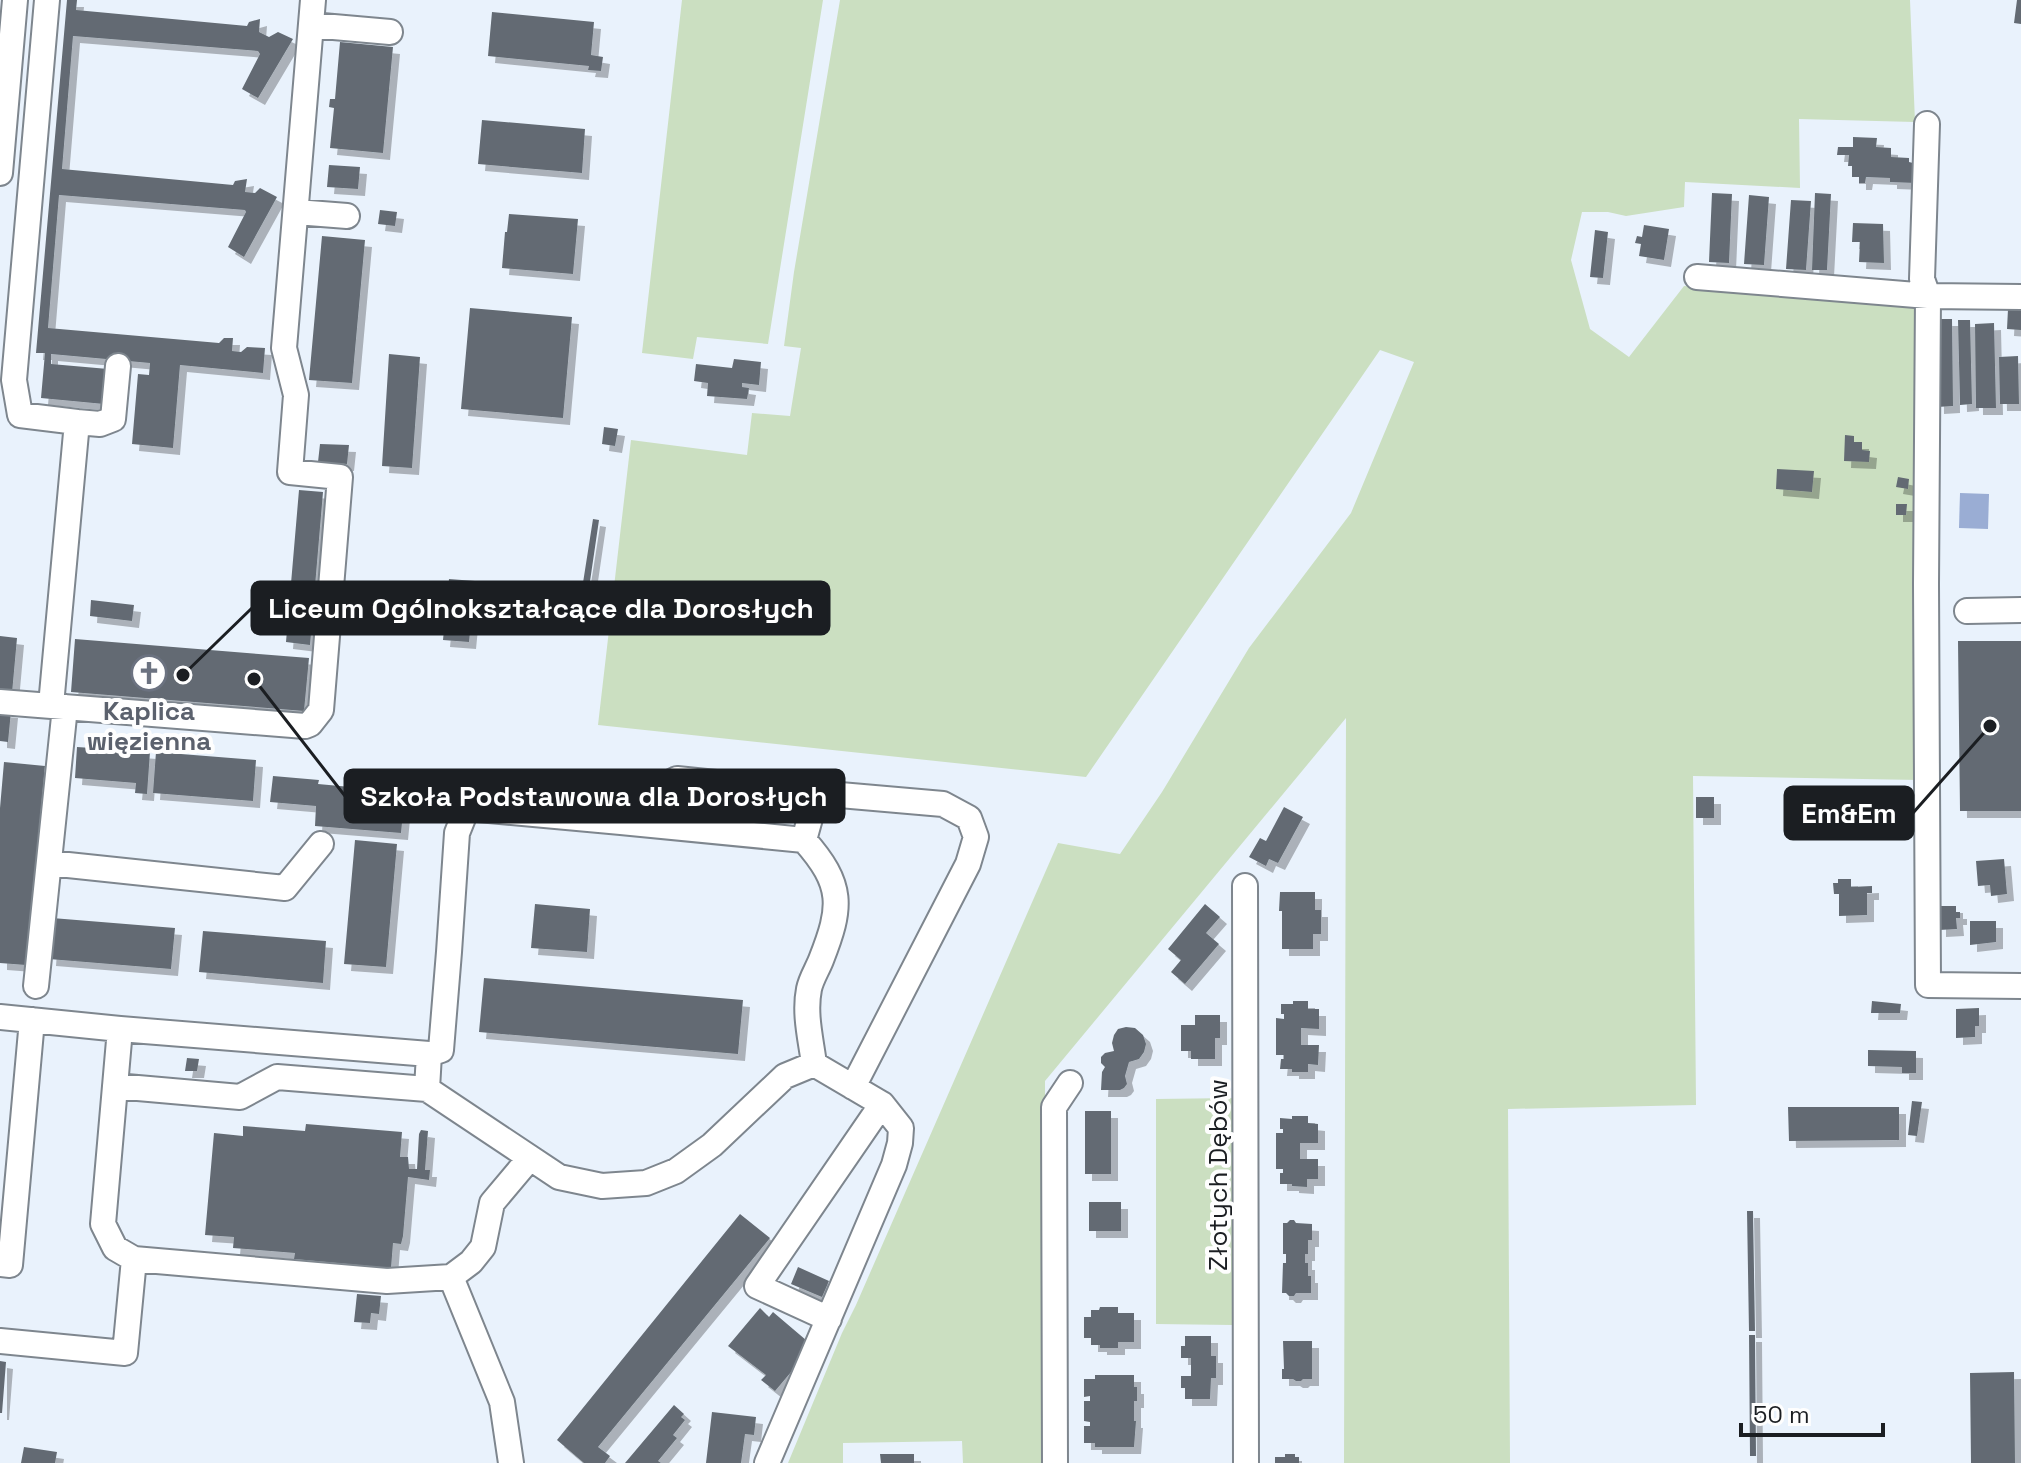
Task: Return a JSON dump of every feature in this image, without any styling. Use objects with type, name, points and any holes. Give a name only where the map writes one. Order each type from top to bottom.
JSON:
[{"type":"street","points":[[0,173],[15,0]]},
{"type":"street","points":[[47,0],[14,380],[20,415],[100,424],[113,419],[118,366]]},
{"type":"street","points":[[0,702],[305,726],[321,710],[340,477],[290,472],[296,395],[284,348],[313,0]]},
{"type":"street","points":[[311,25],[390,32]]},
{"type":"street","points":[[1927,124],[1922,279],[1928,296],[1928,985],[2021,986]]},
{"type":"street","points":[[296,212],[347,216]]},
{"type":"street","points":[[1697,277],[1928,296],[2021,297]]},
{"type":"street","points":[[36,986],[49,863],[77,422]]},
{"type":"street","points":[[1967,611],[2021,610]]},
{"type":"street","points":[[621,822],[634,801],[677,779],[943,804],[969,818],[976,837],[968,864],[853,1087]]},
{"type":"street","points":[[804,840],[817,793]]},
{"type":"street","points":[[0,1017],[429,1054],[441,1050],[457,833],[467,808],[804,840],[823,861],[836,899],[836,919],[809,986],[807,1012],[814,1064]]},
{"type":"street","points":[[49,863],[285,888],[321,844]]},
{"type":"street","name":"Złotych Dębów","points":[[1245,886],[1246,1463]]},
{"type":"street","points":[[0,1264],[10,1265],[32,1020]]},
{"type":"street","points":[[120,1029],[103,1224],[115,1248],[134,1259],[387,1281],[451,1277],[471,1262],[483,1247],[492,1203],[529,1159]]},
{"type":"street","points":[[261,1040],[277,1077]]},
{"type":"street","points":[[427,1089],[429,1054]]},
{"type":"street","points":[[767,1463],[894,1165],[901,1128],[882,1104],[814,1064]]},
{"type":"street","points":[[115,1086],[240,1097],[277,1077],[427,1089],[559,1177],[602,1186],[646,1183],[676,1171],[712,1145],[785,1076],[814,1064]]},
{"type":"street","points":[[1055,1463],[1054,1107],[1070,1083]]},
{"type":"street","points":[[829,1319],[757,1286],[882,1104]]},
{"type":"street","points":[[0,1341],[125,1353],[134,1259]]},
{"type":"street","points":[[451,1277],[502,1402],[511,1463]]},
{"type":"green space","points":[[682,0],[823,0],[768,344],[697,337],[693,359],[642,353]]},
{"type":"green space","points":[[840,0],[1910,0],[1915,122],[1799,119],[1800,188],[1685,182],[1684,207],[1626,216],[1582,212],[1571,260],[1590,329],[1629,357],[1684,286],[1920,305],[1919,780],[1693,776],[1696,1105],[1508,1109],[1510,1463],[1344,1463],[1346,718],[1045,1081],[1045,1463],[963,1463],[962,1441],[843,1443],[843,1463],[788,1463],[1058,843],[1120,854],[1162,792],[1249,648],[1351,513],[1414,362],[1380,350],[1086,777],[598,725],[631,440],[747,455],[752,413],[790,416],[801,348],[784,346]]},
{"type":"green space","points":[[1233,1098],[1233,1325],[1156,1324],[1156,1099]]},
{"type":"water","points":[[1960,493],[1989,494],[1988,529],[1959,528]]},
{"type":"building","points":[[67,0],[77,0],[76,10],[247,26],[249,22],[260,19],[259,32],[269,37],[278,32],[293,39],[258,98],[242,89],[260,54],[258,51],[73,36],[62,169],[233,185],[235,181],[247,179],[245,192],[255,193],[260,188],[277,197],[244,257],[228,247],[245,210],[59,195],[48,328],[219,343],[224,338],[233,338],[232,351],[241,352],[247,347],[265,348],[263,373],[180,365],[173,448],[132,444],[138,374],[149,375],[150,363],[51,354],[51,364],[108,369],[104,404],[41,398],[45,353],[36,353]]},
{"type":"building","points":[[2017,0],[2021,0],[2021,24],[2014,23]]},
{"type":"building","points":[[492,12],[594,22],[591,55],[603,57],[601,71],[588,70],[589,66],[488,56]]},
{"type":"building","points":[[340,42],[393,47],[383,153],[330,148],[334,108],[329,107],[330,99],[335,99]]},
{"type":"building","points":[[482,120],[585,129],[582,173],[478,164]]},
{"type":"building","points":[[1853,137],[1877,138],[1876,147],[1891,148],[1891,157],[1909,158],[1913,170],[1916,170],[1916,183],[1866,177],[1865,183],[1859,183],[1859,177],[1852,177],[1852,166],[1848,166],[1849,155],[1837,155],[1838,147],[1853,147]]},
{"type":"building","points":[[329,165],[360,167],[358,189],[327,187]]},
{"type":"building","points":[[1712,193],[1732,194],[1729,263],[1709,262]]},
{"type":"building","points":[[1815,193],[1831,194],[1827,270],[1812,270]]},
{"type":"building","points":[[1749,195],[1769,197],[1764,265],[1744,264]]},
{"type":"building","points":[[1791,200],[1811,201],[1806,270],[1786,269]]},
{"type":"building","points":[[380,210],[397,212],[395,226],[378,224]]},
{"type":"building","points":[[509,214],[578,219],[573,274],[502,268]]},
{"type":"building","points":[[1853,223],[1883,224],[1884,263],[1859,262],[1860,242],[1852,242]]},
{"type":"building","points":[[1644,225],[1669,229],[1664,260],[1639,256],[1641,244],[1635,243],[1637,236],[1642,237]]},
{"type":"building","points":[[1595,230],[1608,232],[1603,278],[1590,277]]},
{"type":"building","points":[[322,236],[365,240],[352,383],[309,380]]},
{"type":"building","points":[[470,308],[572,317],[563,418],[461,409]]},
{"type":"building","points":[[2008,309],[2021,309],[2021,330],[2007,329]]},
{"type":"building","points":[[1936,319],[1952,319],[1953,406],[1937,407]]},
{"type":"building","points":[[1958,320],[1970,320],[1972,404],[1960,405]]},
{"type":"building","points":[[1994,323],[1996,408],[1976,408],[1975,324]]},
{"type":"building","points":[[389,354],[420,357],[412,468],[382,466]]},
{"type":"building","points":[[2018,356],[2019,404],[2000,404],[1999,357]]},
{"type":"building","points":[[734,359],[761,362],[759,385],[742,383],[742,387],[749,388],[747,399],[707,396],[708,383],[694,381],[696,364],[732,368]]},
{"type":"building","points":[[604,427],[618,429],[615,446],[602,444]]},
{"type":"building","points":[[1845,435],[1854,436],[1854,442],[1862,442],[1862,450],[1870,451],[1869,462],[1844,461]]},
{"type":"building","points":[[320,444],[349,445],[347,464],[318,462]]},
{"type":"building","points":[[1777,469],[1814,471],[1812,492],[1776,489]]},
{"type":"building","points":[[1898,477],[1909,479],[1908,489],[1896,487]]},
{"type":"building","points":[[299,490],[323,492],[310,645],[286,642]]},
{"type":"building","points":[[1896,504],[1907,504],[1906,515],[1896,515]]},
{"type":"building","points":[[593,519],[599,520],[584,622],[577,621]]},
{"type":"building","points":[[449,579],[475,581],[469,642],[443,640]]},
{"type":"building","points":[[91,600],[134,605],[132,621],[90,616]]},
{"type":"building","points":[[0,636],[17,638],[12,693],[0,692]]},
{"type":"building","points":[[75,639],[309,658],[304,711],[71,692]]},
{"type":"building","points":[[1958,641],[2021,641],[2021,811],[1960,811]]},
{"type":"building","points":[[0,710],[11,711],[8,742],[0,741]]},
{"type":"building","points":[[77,747],[150,752],[147,794],[135,793],[136,783],[75,778]]},
{"type":"building","points":[[156,752],[256,760],[253,801],[153,793]]},
{"type":"building","points":[[4,762],[45,766],[26,965],[0,963],[0,808]]},
{"type":"building","points":[[273,776],[319,780],[318,784],[405,792],[401,833],[315,826],[316,806],[270,802]]},
{"type":"building","points":[[1696,797],[1714,797],[1714,818],[1696,818]]},
{"type":"building","points":[[1284,807],[1303,817],[1278,863],[1269,859],[1266,866],[1249,857],[1260,838],[1266,841]]},
{"type":"building","points":[[355,840],[397,844],[386,967],[344,964]]},
{"type":"building","points":[[2004,859],[2007,894],[1991,896],[1990,885],[1978,886],[1976,861]]},
{"type":"building","points":[[1838,879],[1851,879],[1851,887],[1872,886],[1872,893],[1867,893],[1867,915],[1839,916],[1839,894],[1834,894],[1833,883],[1838,883]]},
{"type":"building","points":[[1280,892],[1315,892],[1315,910],[1321,910],[1321,934],[1313,934],[1313,949],[1282,949]]},
{"type":"building","points":[[535,904],[590,909],[587,952],[531,948]]},
{"type":"building","points":[[1205,904],[1220,917],[1206,933],[1219,944],[1185,984],[1171,972],[1181,960],[1168,949]]},
{"type":"building","points":[[1939,906],[1956,906],[1956,912],[1960,912],[1960,918],[1956,918],[1957,929],[1939,930]]},
{"type":"building","points":[[52,918],[175,928],[171,969],[49,959]]},
{"type":"building","points":[[1970,921],[1996,921],[1996,942],[1970,945]]},
{"type":"building","points":[[203,931],[326,941],[323,983],[199,972]]},
{"type":"building","points":[[484,978],[743,1000],[738,1054],[479,1032]]},
{"type":"building","points":[[1293,1001],[1308,1001],[1308,1009],[1319,1009],[1319,1029],[1301,1028],[1301,1045],[1319,1045],[1318,1065],[1308,1064],[1308,1072],[1280,1069],[1284,1055],[1276,1055],[1276,1018],[1284,1019],[1281,1004],[1293,1004]]},
{"type":"building","points":[[1872,1001],[1901,1004],[1900,1013],[1871,1013]]},
{"type":"building","points":[[1979,1008],[1979,1026],[1975,1026],[1975,1037],[1956,1038],[1956,1009]]},
{"type":"building","points":[[1195,1015],[1220,1015],[1220,1038],[1215,1038],[1215,1059],[1191,1059],[1191,1051],[1181,1051],[1181,1025],[1195,1025]]},
{"type":"building","points":[[1135,1028],[1143,1035],[1146,1044],[1144,1052],[1139,1059],[1129,1062],[1124,1088],[1101,1090],[1105,1067],[1101,1057],[1114,1051],[1114,1035],[1118,1029]]},
{"type":"building","points":[[1868,1050],[1916,1051],[1916,1073],[1902,1073],[1902,1067],[1868,1066]]},
{"type":"building","points":[[187,1058],[199,1059],[197,1071],[185,1071]]},
{"type":"building","points":[[1912,1101],[1922,1102],[1917,1136],[1908,1135]]},
{"type":"building","points":[[1788,1107],[1899,1107],[1899,1140],[1789,1141]]},
{"type":"building","points":[[1085,1111],[1111,1111],[1111,1174],[1085,1174]]},
{"type":"building","points":[[1292,1116],[1308,1116],[1308,1123],[1318,1124],[1318,1143],[1300,1143],[1300,1159],[1318,1159],[1318,1179],[1307,1179],[1307,1187],[1280,1184],[1283,1169],[1276,1169],[1276,1133],[1283,1133],[1280,1118],[1292,1119]]},
{"type":"building","points":[[306,1124],[402,1132],[400,1157],[408,1157],[409,1169],[417,1169],[419,1134],[421,1130],[428,1131],[425,1170],[430,1170],[429,1180],[408,1177],[403,1236],[401,1244],[393,1243],[391,1268],[294,1259],[295,1253],[233,1248],[234,1237],[205,1235],[214,1133],[243,1136],[243,1126],[305,1131]]},
{"type":"building","points":[[1089,1202],[1121,1202],[1121,1231],[1089,1231]]},
{"type":"building","points":[[1747,1211],[1753,1211],[1755,1331],[1749,1331]]},
{"type":"building","points":[[740,1214],[770,1238],[598,1447],[610,1456],[605,1463],[584,1463],[557,1440]]},
{"type":"building","points":[[1290,1220],[1312,1224],[1312,1240],[1308,1240],[1308,1254],[1305,1254],[1308,1276],[1311,1276],[1311,1293],[1296,1293],[1294,1296],[1282,1293],[1283,1263],[1286,1263],[1283,1223]]},
{"type":"building","points":[[798,1267],[829,1281],[822,1297],[791,1284]]},
{"type":"building","points":[[357,1294],[381,1296],[379,1314],[371,1313],[370,1323],[354,1322]]},
{"type":"building","points":[[1100,1307],[1118,1307],[1118,1313],[1134,1313],[1134,1342],[1118,1342],[1118,1348],[1100,1348],[1100,1345],[1091,1345],[1091,1338],[1084,1338],[1084,1317],[1091,1317],[1091,1310],[1099,1310]]},
{"type":"building","points":[[760,1308],[769,1317],[773,1312],[813,1346],[775,1391],[761,1380],[766,1375],[728,1346]]},
{"type":"building","points":[[1749,1335],[1755,1335],[1756,1456],[1750,1456]]},
{"type":"building","points":[[1185,1336],[1211,1336],[1211,1356],[1216,1356],[1216,1378],[1211,1378],[1210,1399],[1185,1399],[1181,1376],[1191,1376],[1191,1358],[1181,1358]]},
{"type":"building","points":[[1283,1341],[1312,1341],[1312,1379],[1282,1379]]},
{"type":"building","points":[[0,1361],[6,1362],[2,1413],[0,1413]]},
{"type":"building","points":[[2014,1372],[2015,1463],[1971,1463],[1970,1373]]},
{"type":"building","points":[[1095,1375],[1134,1375],[1137,1401],[1134,1401],[1134,1447],[1095,1447],[1095,1443],[1084,1443],[1084,1426],[1090,1426],[1090,1422],[1084,1421],[1084,1401],[1090,1401],[1090,1396],[1084,1397],[1084,1379],[1095,1379]]},
{"type":"building","points":[[674,1405],[684,1414],[681,1417],[685,1420],[673,1435],[677,1438],[658,1461],[661,1463],[625,1463]]},
{"type":"building","points":[[712,1412],[756,1417],[754,1435],[745,1434],[741,1463],[706,1463]]},
{"type":"building","points":[[24,1447],[57,1452],[55,1463],[21,1463]]},
{"type":"building","points":[[880,1454],[914,1454],[914,1463],[881,1463]]},
{"type":"building","points":[[1285,1454],[1295,1454],[1299,1457],[1299,1463],[1275,1463],[1275,1457],[1285,1457]]},
{"type":"place","name":"Kaplica więzienna","points":[[149,673]]},
{"type":"place","name":"Liceum Ogólnokształcące dla Dorosłych","points":[[183,675]]},
{"type":"place","name":"Szkoła Podstawowa dla Dorosłych","points":[[254,679]]},
{"type":"place","name":"Em&Em","points":[[1990,726]]}]
